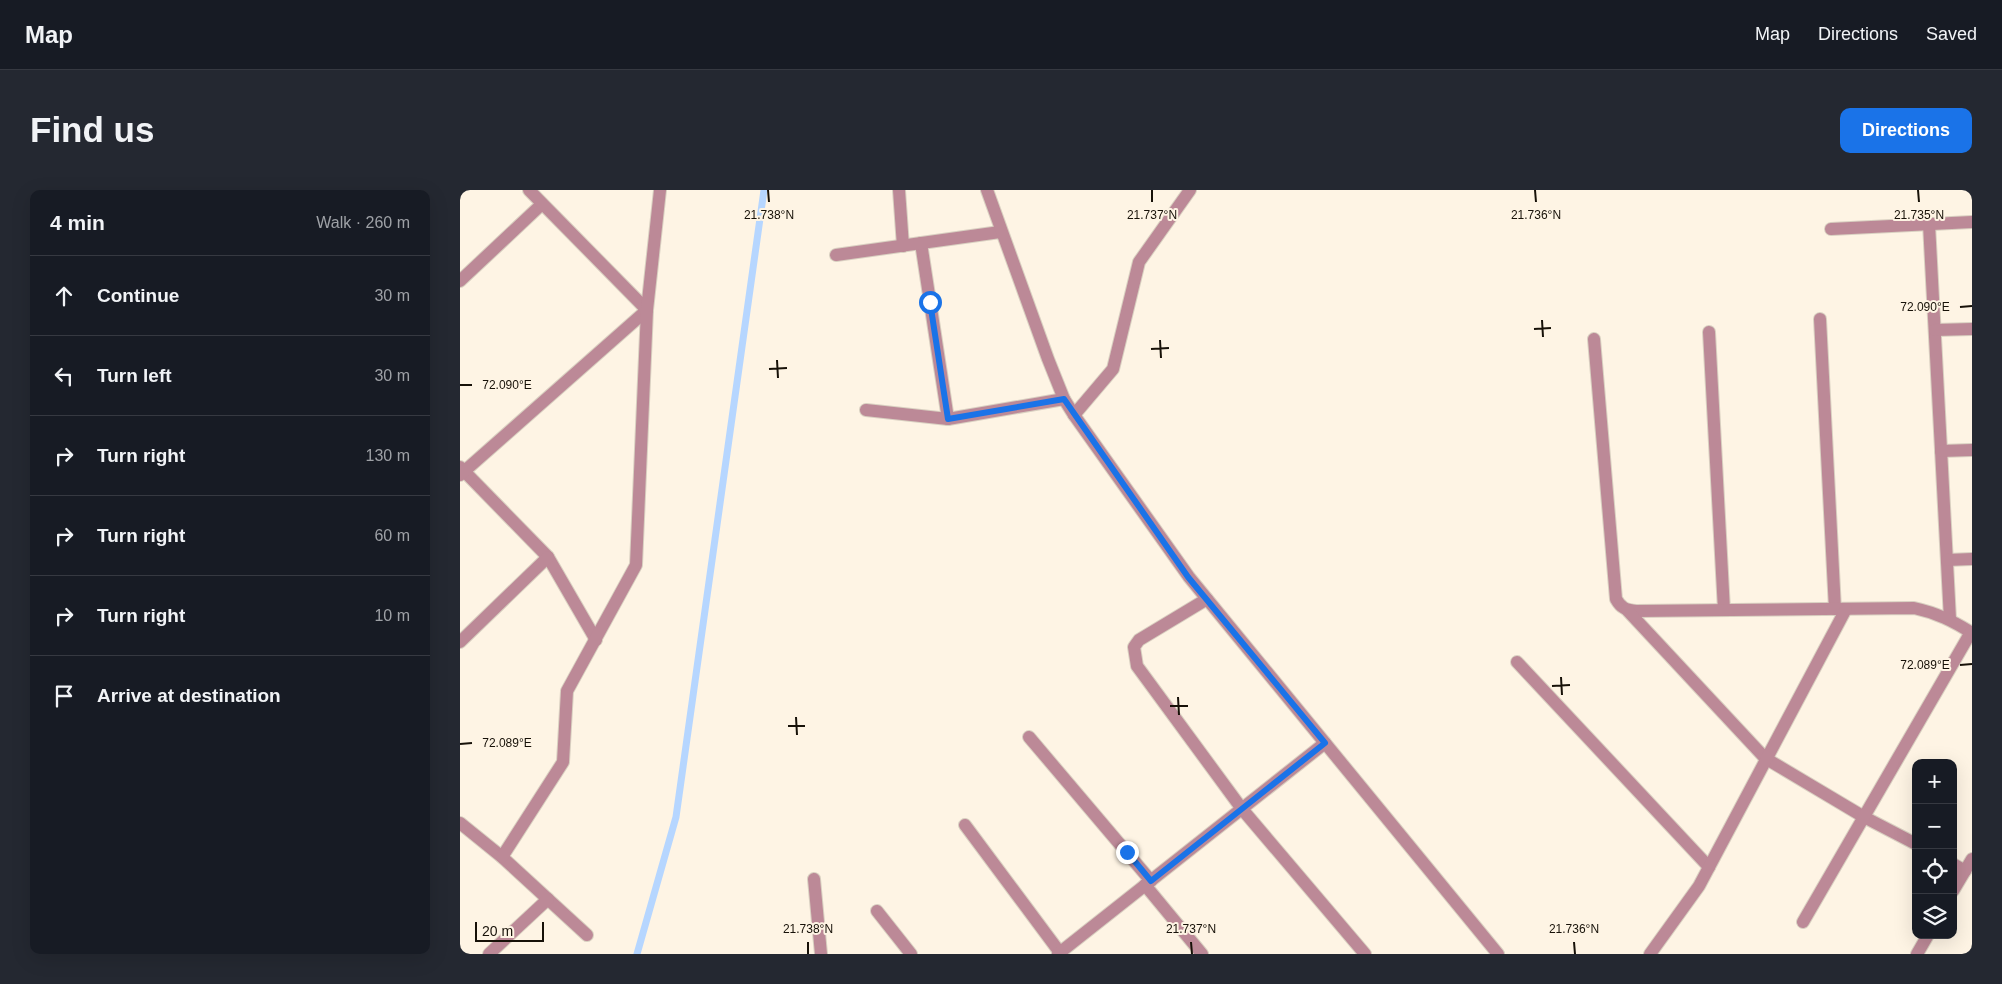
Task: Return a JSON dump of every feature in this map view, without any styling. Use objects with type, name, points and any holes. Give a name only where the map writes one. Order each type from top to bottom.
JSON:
[{"type":"street","points":[[529,190],[647,310]]},
{"type":"street","points":[[502,857],[563,762],[567,691],[636,565],[647,310],[660,190]]},
{"type":"street","points":[[899,190],[903,246]]},
{"type":"street","points":[[987,190],[1000,232],[1064,399],[1074,414],[1188,577],[1498,954]]},
{"type":"street","points":[[1074,414],[1113,369],[1139,262],[1190,190]]},
{"type":"street","points":[[460,281],[542,204]]},
{"type":"street","points":[[1831,229],[1972,222]]},
{"type":"street","points":[[1929,224],[1950,619]]},
{"type":"street","points":[[836,256],[1000,232]]},
{"type":"street","points":[[921,243],[948,419]]},
{"type":"street","points":[[596,640],[548,557],[461,471],[647,310]]},
{"type":"street","points":[[1650,954],[1691,899],[1709,867],[1840,609],[1820,318]]},
{"type":"street","points":[[1935,330],[1972,329]]},
{"type":"street","points":[[1708,332],[1724,610]]},
{"type":"street","points":[[1594,339],[1616,598],[1619,606],[1626,610],[1765,758],[1912,842]]},
{"type":"street","points":[[866,410],[948,419],[1064,399]]},
{"type":"street","points":[[1941,451],[1972,450]]},
{"type":"street","points":[[460,642],[548,557]]},
{"type":"street","points":[[1947,560],[1972,559]]},
{"type":"street","points":[[1207,599],[1139,640],[1134,647],[1137,666],[1242,809],[1365,954]]},
{"type":"street","points":[[1626,610],[1914,608],[1934,612],[1950,619],[1971,633],[1803,922]]},
{"type":"street","points":[[1516,662],[1709,867]]},
{"type":"street","points":[[1029,737],[1148,883],[1202,954]]},
{"type":"street","points":[[965,825],[1060,954],[1325,743]]},
{"type":"street","points":[[460,823],[502,857],[587,935]]},
{"type":"street","points":[[1957,884],[1972,859]]},
{"type":"street","points":[[1957,866],[1965,871]]},
{"type":"street","points":[[814,879],[821,954]]},
{"type":"street","points":[[488,954],[548,900]]},
{"type":"street","points":[[877,911],[910,954]]},
{"type":"street","points":[[1917,954],[1926,939]]},
{"type":"waterway","points":[[637,954],[676,817],[764,190]]},
{"type":"route","points":[[930,302],[948,419],[963,418],[1064,399],[1188,577],[1325,743],[1151,881],[1127,852]]}]
